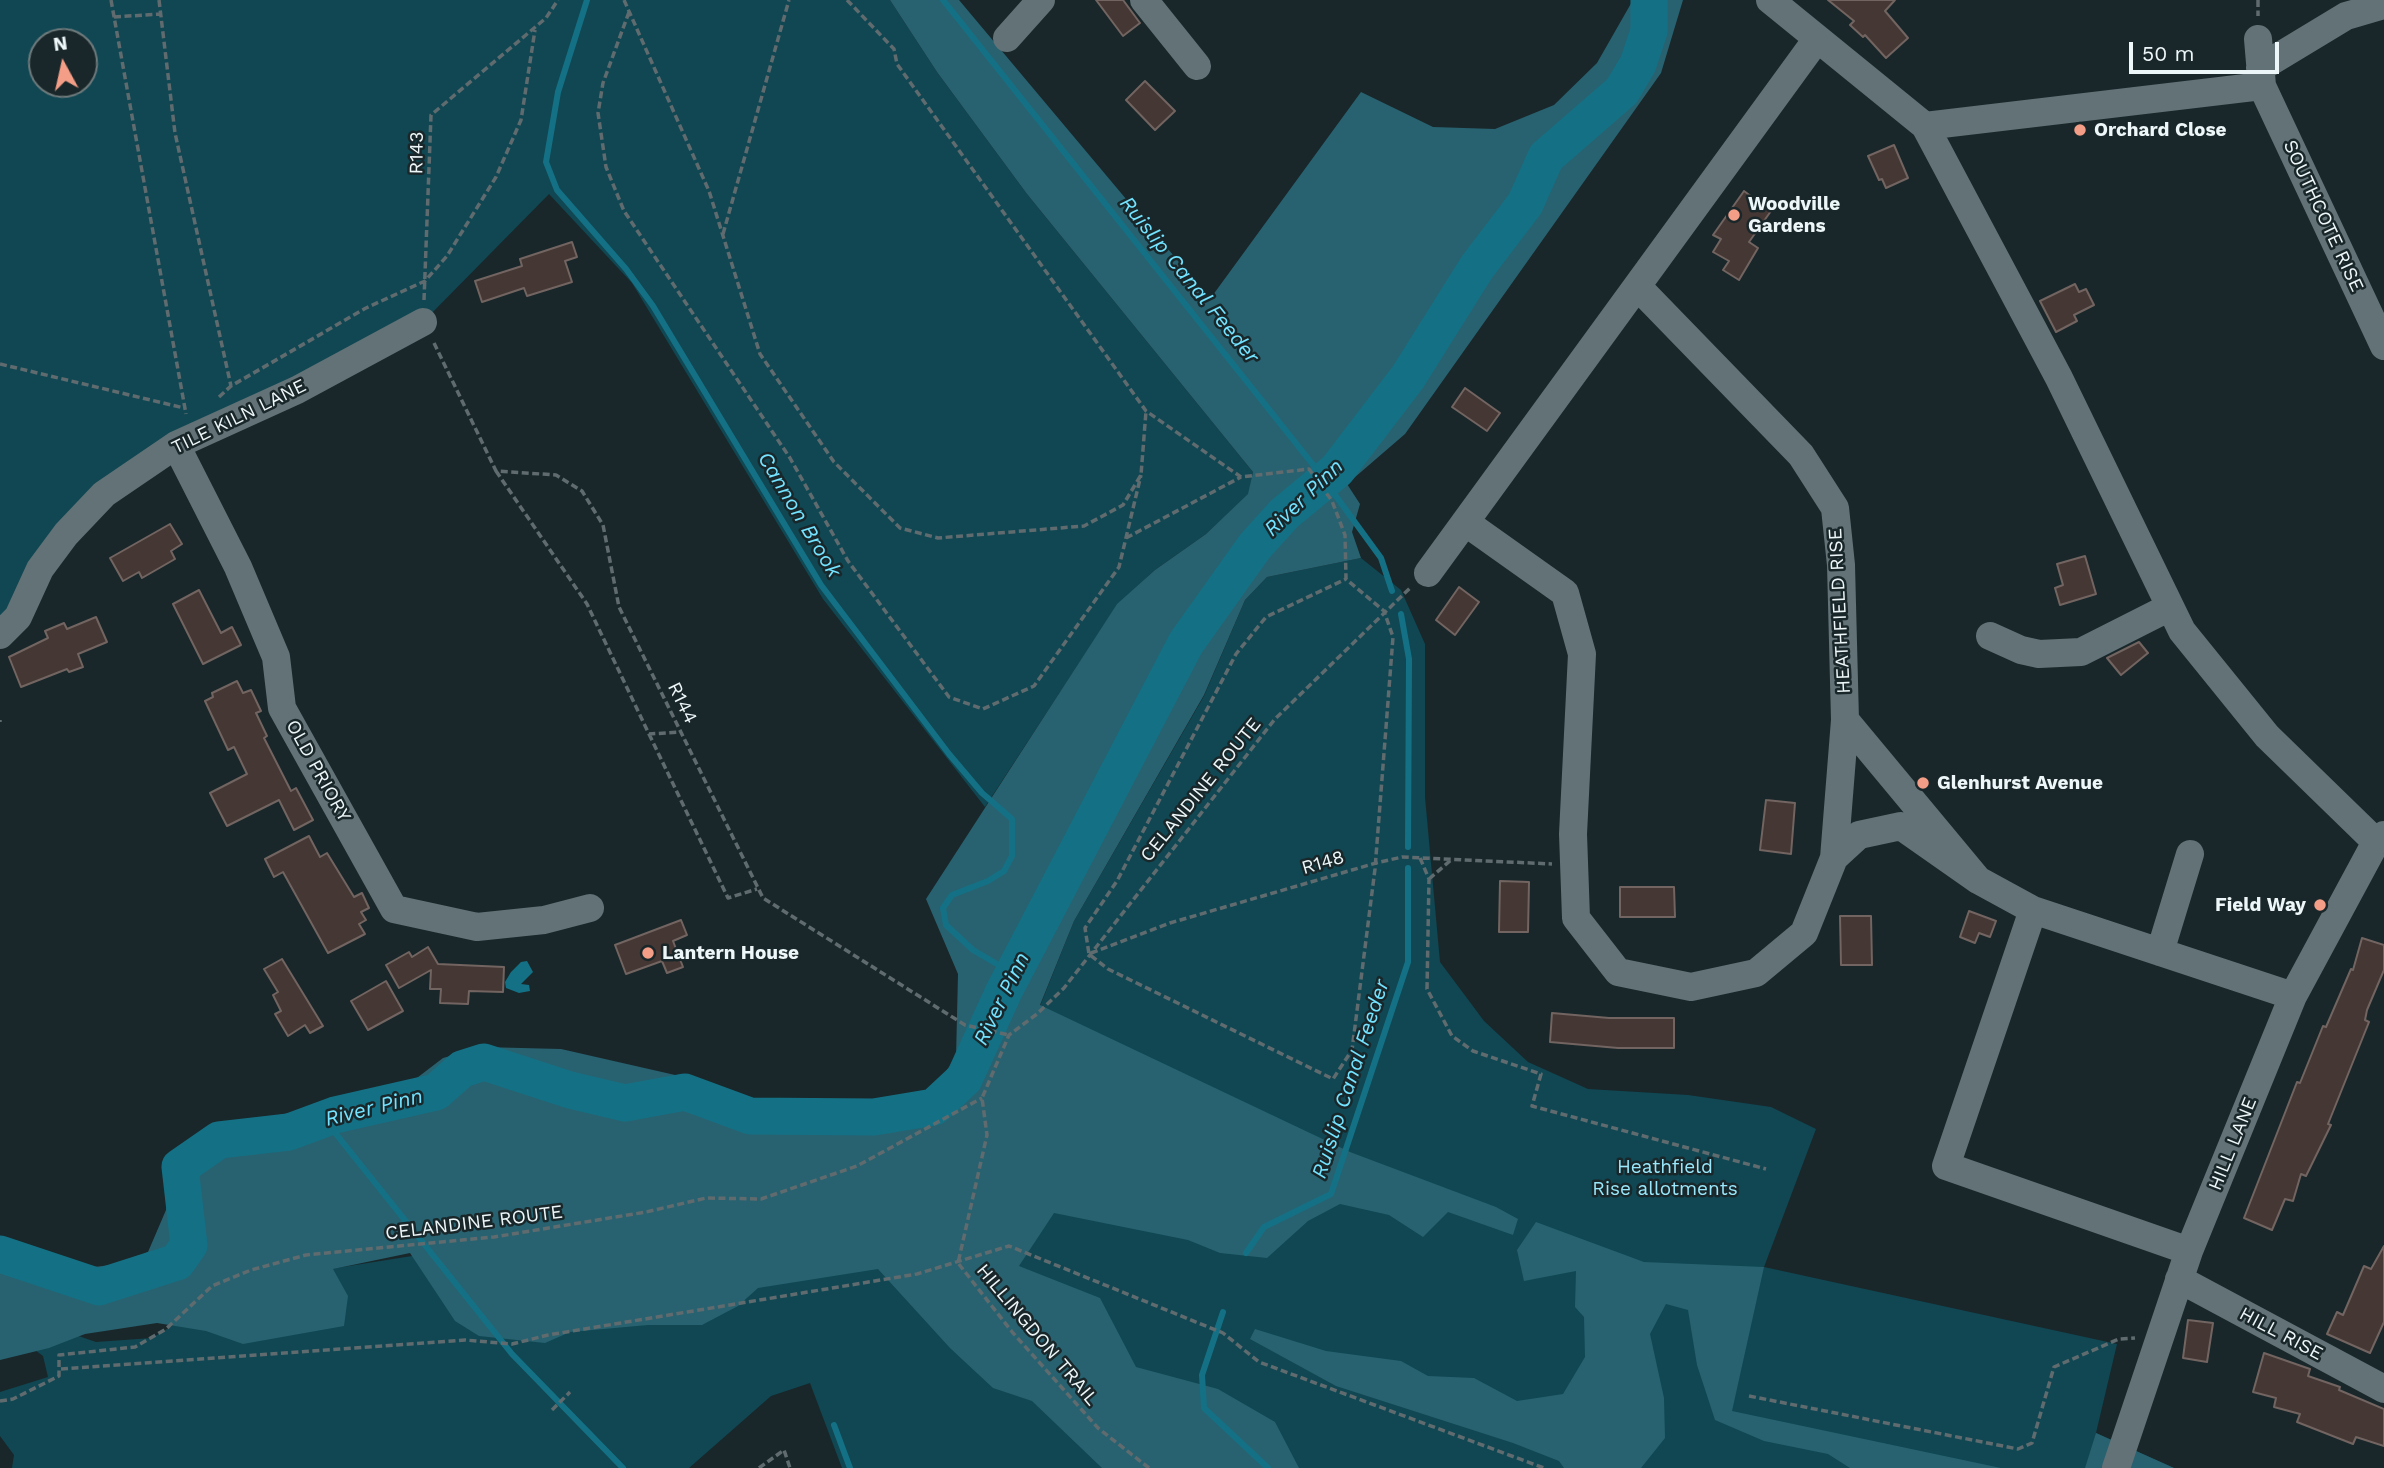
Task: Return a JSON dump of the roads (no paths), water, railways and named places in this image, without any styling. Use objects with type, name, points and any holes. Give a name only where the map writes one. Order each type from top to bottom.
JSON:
[{"type":"street","points":[[1007,37],[1041,0]]},
{"type":"street","points":[[1144,0],[1197,66]]},
{"type":"street","points":[[1770,0],[1925,126],[2059,378],[2182,631],[2267,736],[2380,838]]},
{"type":"street","points":[[1925,126],[2261,77],[2346,16],[2384,5]]},
{"type":"street","points":[[1428,573],[1817,39]]},
{"type":"street","points":[[2258,39],[2261,77]]},
{"type":"street","name":"SOUTHCOTE RISE","points":[[2261,77],[2384,346]]},
{"type":"street","name":"HEATHFIELD RISE","points":[[1637,286],[1801,455],[1835,508],[1841,565],[1845,720],[1978,880]]},
{"type":"street","name":"TILE KILN LANE","points":[[0,635],[18,617],[40,569],[66,534],[104,494],[176,445],[297,390],[423,321]]},
{"type":"street","name":"OLD PRIORY","points":[[176,445],[238,566],[276,657],[282,708],[394,909],[477,927],[544,920],[590,908]]},
{"type":"street","points":[[1465,522],[1564,593],[1582,654],[1574,865],[1576,918],[1618,972],[1690,987],[1756,972],[1804,933],[1834,858],[1845,720]]},
{"type":"street","points":[[1990,636],[2021,650],[2039,654],[2081,652],[2170,607]]},
{"type":"street","points":[[1834,858],[1859,835],[1901,825],[1978,880],[2033,910],[2293,996]]},
{"type":"street","name":"HILL LANE","points":[[2116,1468],[2189,1251],[2293,996],[2380,838]]},
{"type":"street","points":[[2160,952],[2190,854]]},
{"type":"street","points":[[2033,910],[1945,1166],[2189,1251]]},
{"type":"street","name":"HILL RISE","points":[[2179,1279],[2384,1389]]},
{"type":"waterway","name":"Cannon Brook","points":[[587,0],[558,92],[546,162],[557,190],[626,269],[653,306],[821,585],[949,754],[982,793],[1012,819],[1012,856],[1004,871],[988,881],[952,895],[943,908],[946,925],[973,950],[1014,974]]},
{"type":"waterway","name":"Ruislip Canal Feeder","points":[[943,0],[1314,466],[1381,558],[1392,591]]},
{"type":"waterway","name":"River Pinn","points":[[0,1254],[99,1287],[177,1262],[189,1245],[180,1167],[219,1140],[289,1132],[335,1115],[436,1092],[462,1069],[484,1062],[570,1090],[625,1103],[685,1092],[750,1116],[874,1117],[934,1107],[964,1079],[1004,991],[1186,643],[1255,546],[1284,514],[1337,470],[1408,377],[1477,267],[1525,204],[1546,157],[1622,91],[1638,64],[1649,31],[1649,0]]},
{"type":"waterway","name":"Ruislip Canal Feeder","points":[[1401,614],[1409,659],[1408,847]]},
{"type":"waterway","name":"Ruislip Canal Feeder","points":[[1246,1253],[1264,1227],[1331,1194],[1408,962],[1408,868]]},
{"type":"waterway","points":[[324,1119],[512,1354],[623,1468]]},
{"type":"waterway","name":"Ruislip Canal Feeder","points":[[1223,1312],[1202,1375],[1204,1408],[1268,1468]]},
{"type":"waterway","points":[[834,1425],[850,1468]]},
{"type":"place","name":"Orchard Close","points":[[2080,130]]},
{"type":"place","name":"Woodville Gardens","points":[[1734,215]]},
{"type":"place","name":"Glenhurst Avenue","points":[[1923,783]]},
{"type":"place","name":"Field Way","points":[[2320,905]]},
{"type":"place","name":"Lantern House","points":[[648,953]]},
{"type":"park label","name":"Heathfield Rise allotments","points":[[1665,1178]]}]
